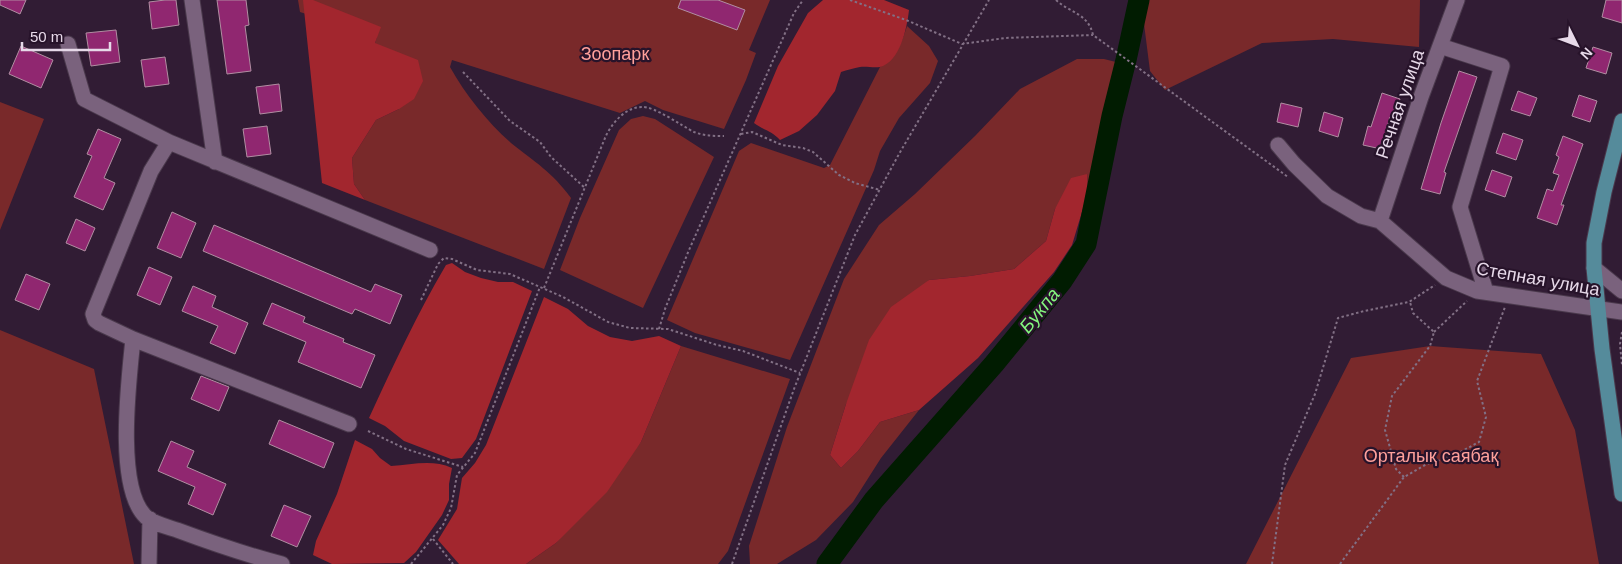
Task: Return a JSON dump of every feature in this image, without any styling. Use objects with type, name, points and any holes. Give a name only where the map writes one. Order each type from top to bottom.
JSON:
[{"type":"main road","points":[[1622,121],[1604,192],[1594,243],[1594,268],[1598,309],[1622,494]]},
{"type":"street","points":[[192,0],[215,162]]},
{"type":"street","name":"Речная улица","points":[[1380,222],[1421,97],[1457,0]]},
{"type":"street","points":[[68,44],[84,99],[169,142],[430,250]]},
{"type":"street","points":[[1440,46],[1502,66],[1460,207],[1481,292]]},
{"type":"street","points":[[169,142],[151,171],[93,314],[96,320],[133,339],[349,424]]},
{"type":"street","points":[[1278,145],[1326,196],[1361,216],[1380,222]]},
{"type":"street","name":"Степная улица","points":[[1380,222],[1446,278],[1481,292],[1622,312]]},
{"type":"street","points":[[1594,268],[1622,290]]},
{"type":"street","points":[[133,339],[126,408],[127,449],[133,495],[138,508],[150,519],[217,545],[282,564]]},
{"type":"street","points":[[149,564],[150,519]]},
{"type":"path","points":[[659,329],[689,250],[794,13],[803,0]]},
{"type":"path","points":[[850,0],[922,26],[962,44],[1004,38],[1092,35],[1290,179]]},
{"type":"path","points":[[732,564],[800,373],[854,235],[989,0]]},
{"type":"path","points":[[1056,0],[1064,8],[1085,18],[1091,26],[1092,35]]},
{"type":"path","points":[[463,72],[510,121],[540,142],[556,162],[584,188]]},
{"type":"path","points":[[544,288],[610,128],[618,119],[642,106],[695,132],[710,136],[724,136]]},
{"type":"path","points":[[741,134],[752,132],[782,145],[803,148],[813,152],[839,175],[880,190]]},
{"type":"path","points":[[422,300],[438,264],[444,258],[452,259],[477,270],[510,274],[563,297],[608,322],[630,328],[668,329],[717,345],[743,351],[800,373]]},
{"type":"path","points":[[1272,564],[1285,465],[1316,394],[1338,318],[1364,310],[1410,302],[1446,278]]},
{"type":"path","points":[[411,564],[443,525],[451,508],[457,475],[475,453],[540,287]]},
{"type":"path","points":[[1404,477],[1396,468],[1385,430],[1392,396],[1430,346],[1434,332],[1481,292]]},
{"type":"path","points":[[1340,564],[1404,477],[1427,464],[1453,456],[1479,442],[1486,417],[1477,381],[1510,296]]},
{"type":"path","points":[[1410,302],[1413,313],[1434,332]]},
{"type":"path","points":[[1622,332],[1620,344],[1622,365]]},
{"type":"path","points":[[368,431],[406,449],[463,467]]},
{"type":"path","points":[[433,539],[454,564]]},
{"type":"green space","name":"Зоопарк","points":[[298,0],[770,0],[749,50],[756,53],[724,129],[663,110],[645,101],[620,113],[452,60],[450,67],[478,108],[502,135],[550,174],[571,198],[544,269],[365,200],[354,184],[352,158],[376,120],[399,109],[375,43],[377,37],[300,12]]},
{"type":"green space","points":[[1141,0],[1420,0],[1419,47],[1333,39],[1262,43],[1165,90],[1150,71]]},
{"type":"green space","points":[[907,26],[929,46],[938,61],[930,83],[899,118],[880,151],[874,170],[790,360],[695,333],[667,320],[739,151],[751,143],[824,168],[830,165],[880,67],[898,49]]},
{"type":"green space","points":[[1077,59],[1104,59],[1120,63],[1088,192],[1087,174],[1055,209],[1046,241],[1014,269],[929,280],[846,404],[830,455],[841,468],[858,451],[880,422],[919,410],[881,458],[853,502],[816,540],[777,564],[750,564],[749,546],[787,427],[844,279],[879,225],[915,194],[1020,89]]},
{"type":"green space","points":[[0,102],[44,119],[0,230]]},
{"type":"green space","points":[[643,116],[655,119],[714,157],[643,308],[560,270],[580,218],[619,130],[631,119]]},
{"type":"green space","points":[[0,330],[94,369],[134,564],[0,564]]},
{"type":"green space","points":[[681,346],[790,379],[728,551],[718,564],[526,564],[556,543],[641,442]]},
{"type":"green space","name":"Орталық саябақ","points":[[1430,346],[1541,354],[1575,430],[1599,564],[1246,564],[1351,358]]},
{"type":"shaded area","points":[[303,0],[313,0],[381,27],[375,43],[418,60],[423,81],[414,99],[376,120],[352,158],[354,184],[365,200],[322,183]]},
{"type":"shaded area","points":[[823,0],[884,0],[909,10],[904,35],[893,59],[887,64],[880,67],[860,67],[841,72],[835,91],[817,115],[799,131],[780,140],[754,123],[778,66],[808,13]]},
{"type":"shaded area","points":[[1087,174],[1088,192],[1072,245],[1054,272],[978,358],[919,410],[880,422],[858,451],[841,468],[830,455],[869,340],[891,307],[929,280],[1014,269],[1046,241],[1055,209],[1071,178]]},
{"type":"shaded area","points":[[452,263],[465,272],[481,278],[498,282],[513,282],[532,291],[476,439],[462,458],[451,459],[404,441],[385,426],[369,418],[425,302],[446,265]]},
{"type":"shaded area","points":[[544,297],[568,309],[588,326],[610,337],[632,341],[659,336],[681,346],[641,442],[607,492],[556,543],[526,564],[459,564],[438,540],[457,509],[462,478],[475,463],[486,445]]},
{"type":"shaded area","points":[[355,440],[372,449],[391,466],[429,463],[452,468],[449,500],[442,515],[416,552],[404,563],[332,564],[313,555],[316,541],[337,494]]},
{"type":"building","points":[[0,0],[26,0],[20,14],[0,5]]},
{"type":"building","points":[[176,0],[179,25],[152,29],[149,2]]},
{"type":"building","points":[[217,0],[246,0],[249,25],[245,26],[251,71],[227,74]]},
{"type":"building","points":[[681,0],[718,0],[745,10],[737,30],[678,8]]},
{"type":"building","points":[[1606,0],[1622,0],[1622,23],[1602,17]]},
{"type":"building","points":[[116,30],[120,62],[91,66],[86,33]]},
{"type":"building","points":[[21,46],[53,60],[41,88],[9,74]]},
{"type":"building","points":[[1593,47],[1612,53],[1606,74],[1586,68]]},
{"type":"building","points":[[165,57],[169,84],[145,87],[141,60]]},
{"type":"building","points":[[1459,71],[1477,77],[1444,172],[1446,173],[1440,194],[1421,189]]},
{"type":"building","points":[[279,84],[282,111],[260,114],[256,87]]},
{"type":"building","points":[[1518,91],[1537,98],[1530,116],[1511,110]]},
{"type":"building","points":[[1382,93],[1400,99],[1394,118],[1390,117],[1381,149],[1363,145],[1368,126],[1371,127]]},
{"type":"building","points":[[1579,95],[1597,101],[1590,122],[1572,116]]},
{"type":"building","points":[[1281,103],[1302,108],[1298,127],[1277,122]]},
{"type":"building","points":[[1324,112],[1343,118],[1338,137],[1319,131]]},
{"type":"building","points":[[267,126],[271,154],[247,157],[243,129]]},
{"type":"building","points":[[98,129],[121,139],[104,178],[115,183],[103,210],[74,197],[92,156],[87,154]]},
{"type":"building","points":[[1503,133],[1523,140],[1516,160],[1496,153]]},
{"type":"building","points":[[1563,136],[1583,144],[1561,205],[1564,205],[1557,225],[1537,218],[1547,189],[1553,191],[1559,175],[1553,173],[1559,157],[1556,155]]},
{"type":"building","points":[[1492,170],[1512,177],[1505,197],[1485,190]]},
{"type":"building","points":[[172,212],[196,223],[181,258],[157,248]]},
{"type":"building","points":[[76,219],[95,228],[85,251],[66,243]]},
{"type":"building","points":[[214,225],[371,292],[375,284],[402,295],[390,324],[355,309],[352,314],[203,251]]},
{"type":"building","points":[[149,267],[172,277],[160,305],[137,295]]},
{"type":"building","points":[[26,274],[50,284],[39,310],[15,300]]},
{"type":"building","points":[[193,286],[216,296],[212,307],[248,323],[235,354],[210,343],[218,326],[182,311]]},
{"type":"building","points":[[272,303],[305,317],[303,322],[344,339],[343,342],[375,355],[361,388],[298,362],[306,342],[263,324]]},
{"type":"building","points":[[201,376],[229,387],[219,411],[191,399]]},
{"type":"building","points":[[279,420],[334,443],[324,468],[269,444]]},
{"type":"building","points":[[171,441],[194,451],[187,467],[226,484],[213,515],[188,504],[195,487],[158,471]]},
{"type":"building","points":[[284,505],[311,516],[297,547],[271,536]]},
{"type":"waterway","name":"Букпа","points":[[827,564],[874,500],[994,364],[1062,281],[1086,244],[1112,116],[1139,0]]}]
